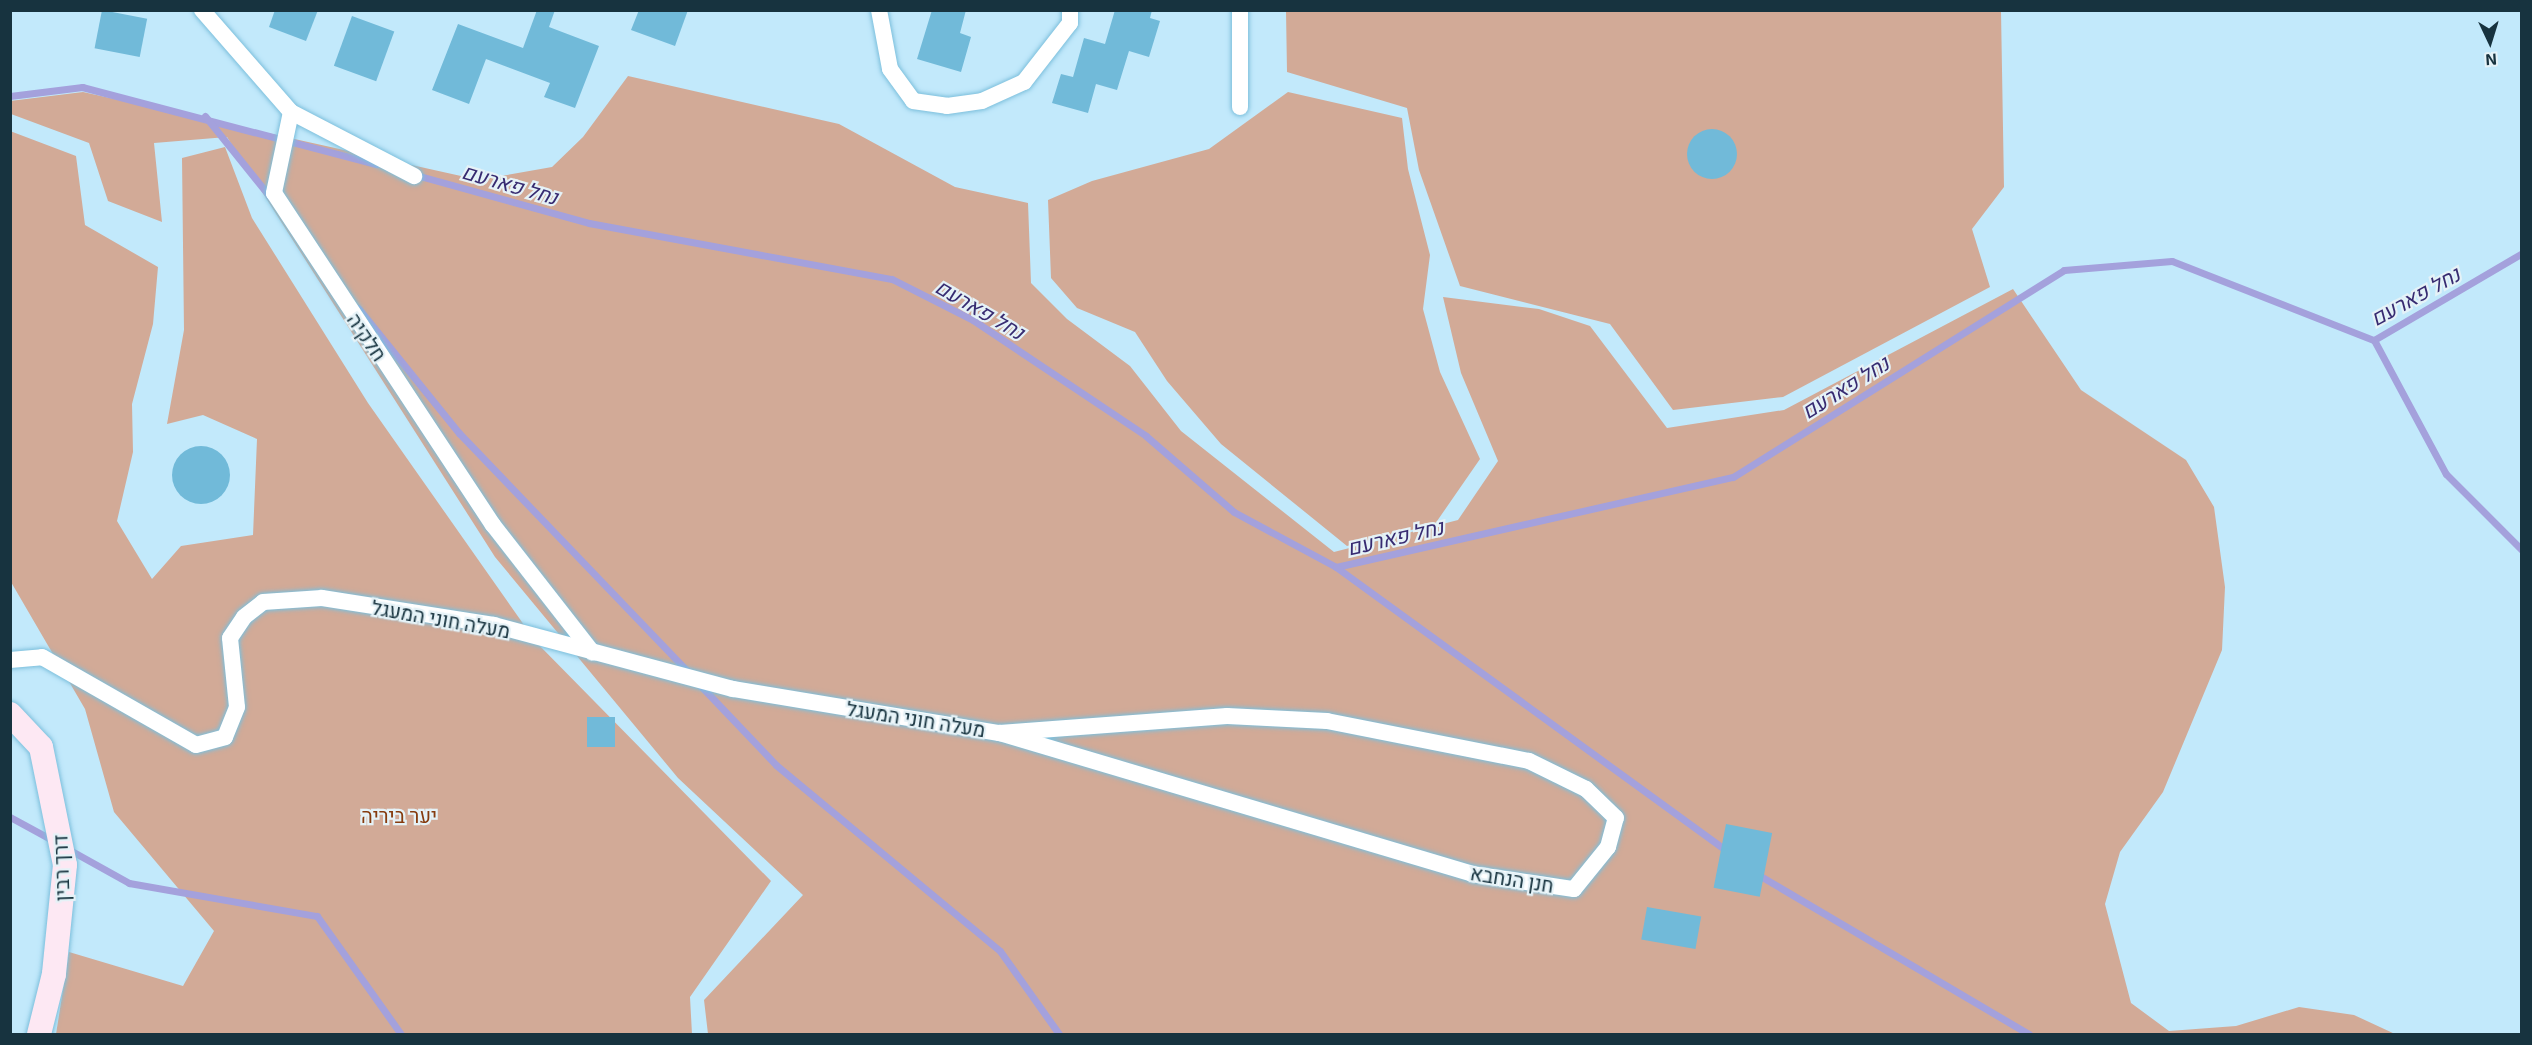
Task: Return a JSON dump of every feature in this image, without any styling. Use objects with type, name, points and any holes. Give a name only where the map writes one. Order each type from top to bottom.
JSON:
[{"type":"street","points":[[202,10],[291,112],[414,176]]},
{"type":"street","points":[[879,10],[890,69],[913,101],[947,106],[982,101],[1024,82],[1070,23],[1070,10]]},
{"type":"street","points":[[1240,10],[1240,107]]},
{"type":"street","name":"חלקיה","points":[[291,112],[274,194],[493,525],[593,653]]},
{"type":"street","name":"מעלה חוני המעגל","points":[[10,660],[42,657],[196,745],[225,737],[237,707],[230,638],[244,617],[264,602],[322,598],[494,625],[733,690],[1000,733]]},
{"type":"street","name":"דרך רבין","points":[[10,714],[41,747],[65,865],[54,974],[39,1035]]},
{"type":"street","name":"חנן הנחבא","points":[[1227,716],[1327,721],[1529,761],[1586,789],[1616,818],[1608,846],[1574,889],[1472,874],[1000,733],[1227,716]]},
{"type":"green space","points":[[1286,11],[2001,11],[2004,187],[1972,229],[1990,287],[1783,397],[1673,410],[1610,324],[1460,286],[1419,170],[1407,108],[1287,72]]},
{"type":"green space","points":[[628,76],[839,124],[955,187],[1028,203],[1031,283],[1067,319],[1130,366],[1181,431],[1334,552],[1458,520],[1498,461],[1461,373],[1443,297],[1539,309],[1590,326],[1667,428],[1784,410],[2013,289],[2081,390],[2186,460],[2214,507],[2225,587],[2222,650],[2163,792],[2120,852],[2105,904],[2131,1003],[2169,1031],[2236,1026],[2299,1007],[2354,1015],[2395,1034],[708,1034],[704,1000],[803,895],[678,778],[495,557],[227,137],[154,143],[162,222],[108,201],[89,143],[11,114],[10,101],[83,92],[479,180],[552,167],[583,137]]},
{"type":"green space","points":[[1288,92],[1402,118],[1408,169],[1430,255],[1423,309],[1440,372],[1480,459],[1435,524],[1347,546],[1221,444],[1167,381],[1135,332],[1077,308],[1051,278],[1048,200],[1092,181],[1209,149]]},
{"type":"green space","name":"יער ביריה","points":[[10,131],[76,156],[85,225],[158,267],[153,324],[132,404],[133,452],[117,521],[152,579],[181,546],[253,535],[257,439],[203,415],[167,424],[184,330],[182,158],[225,147],[252,218],[368,403],[536,642],[771,881],[690,997],[692,1034],[56,1034],[69,952],[183,986],[214,931],[114,812],[85,709],[11,582]]},
{"type":"building","points":[[102,10],[147,19],[140,57],[95,48]]},
{"type":"building","points":[[275,10],[318,10],[306,41],[269,27]]},
{"type":"building","points":[[537,10],[555,10],[549,27],[599,46],[575,108],[544,97],[550,83],[486,59],[469,104],[432,90],[458,24],[523,48]]},
{"type":"building","points":[[639,10],[688,10],[675,46],[631,30]]},
{"type":"building","points":[[932,10],[966,10],[960,33],[971,37],[961,72],[917,59]]},
{"type":"building","points":[[1115,10],[1152,10],[1150,18],[1160,21],[1149,57],[1129,51],[1117,90],[1096,84],[1088,113],[1052,103],[1061,74],[1073,77],[1084,38],[1105,44]]},
{"type":"building","points":[[352,16],[394,31],[376,81],[334,66]]},
{"type":"building","points":[[1712,129],[1721,131],[1732,140],[1737,154],[1735,163],[1726,174],[1712,179],[1703,177],[1692,168],[1687,154],[1689,145],[1698,134]]},
{"type":"building","points":[[195,446],[207,446],[222,454],[230,469],[230,481],[222,496],[207,504],[195,504],[180,496],[172,481],[172,469],[180,454]]},
{"type":"building","points":[[587,717],[615,717],[615,747],[587,747]]},
{"type":"building","points":[[1726,824],[1772,833],[1760,897],[1714,888]]},
{"type":"building","points":[[1647,907],[1701,917],[1695,949],[1641,939]]},
{"type":"waterway","points":[[10,96],[82,87],[376,164]]},
{"type":"waterway","points":[[205,116],[271,198]]},
{"type":"waterway","name":"נחל פארעם","points":[[416,175],[589,223],[892,279],[973,320],[1146,436],[1234,512],[1336,567],[1733,477],[2064,270],[2172,261],[2374,340],[2522,253]]},
{"type":"waterway","points":[[358,308],[459,433],[689,673]]},
{"type":"waterway","points":[[2374,340],[2446,474],[2522,550]]},
{"type":"waterway","points":[[1336,567],[1729,853]]},
{"type":"waterway","points":[[698,683],[776,765],[1000,951],[1059,1034]]},
{"type":"waterway","points":[[10,817],[54,841]]},
{"type":"waterway","points":[[68,849],[129,883],[317,916],[401,1034]]},
{"type":"waterway","points":[[1757,874],[2029,1034]]}]
